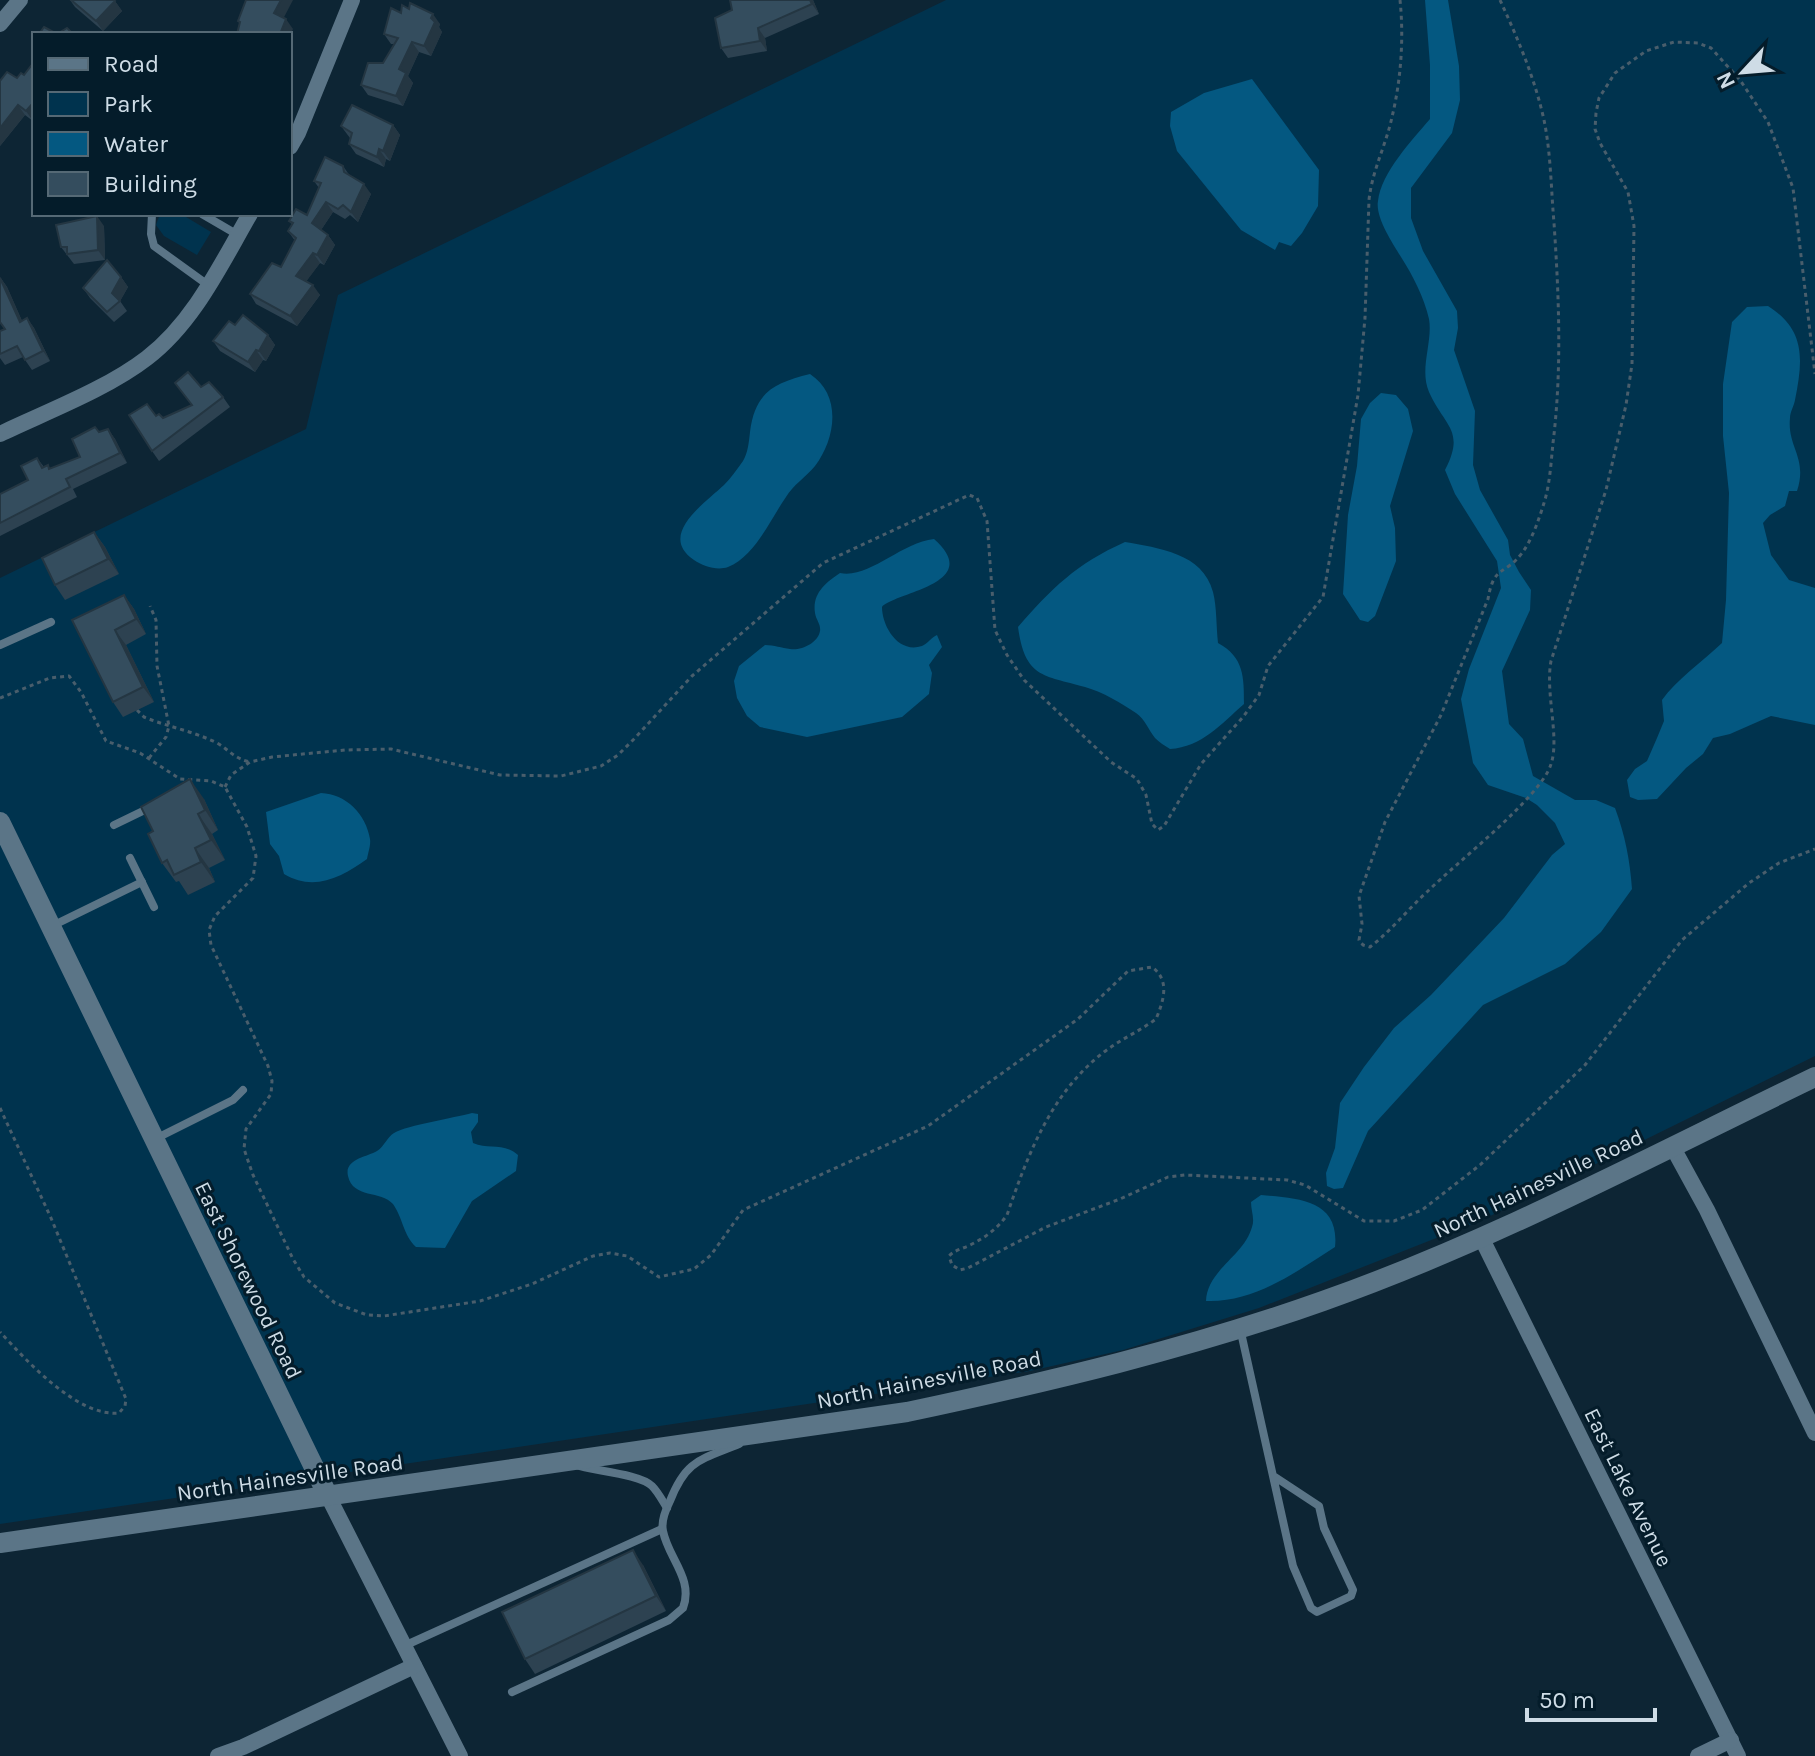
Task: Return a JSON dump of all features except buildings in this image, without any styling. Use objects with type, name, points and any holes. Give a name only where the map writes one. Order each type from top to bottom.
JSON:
[{"type":"main road","name":"East Shorewood Road","points":[[0,822],[328,1496]]},
{"type":"main road","name":"North Hainesville Road","points":[[0,1543],[907,1412],[1038,1384],[1158,1353],[1323,1301],[1481,1237],[1815,1077]]},
{"type":"street","points":[[0,24],[20,0]]},
{"type":"street","points":[[292,142],[352,0]]},
{"type":"street","points":[[0,434],[123,375],[148,358],[167,341],[192,310],[249,216]]},
{"type":"street","points":[[1672,1146],[1707,1210],[1815,1433]]},
{"type":"street","name":"East Lake Avenue","points":[[1481,1237],[1734,1748]]},
{"type":"street","name":"East Shorewood Road","points":[[328,1496],[460,1756]]},
{"type":"street","points":[[219,1756],[414,1666]]},
{"type":"street","points":[[1698,1756],[1734,1748]]},
{"type":"lane","points":[[152,216],[154,246],[208,285]]},
{"type":"lane","points":[[205,216],[238,235]]},
{"type":"lane","points":[[0,645],[51,622]]},
{"type":"lane","points":[[114,825],[147,809],[151,809],[154,815]]},
{"type":"lane","points":[[130,858],[154,907]]},
{"type":"lane","points":[[51,927],[142,882]]},
{"type":"lane","points":[[155,1139],[233,1100],[243,1090]]},
{"type":"lane","points":[[1240,1327],[1293,1566],[1311,1608],[1317,1612],[1351,1596],[1353,1590],[1324,1528],[1319,1506],[1275,1477]]},
{"type":"lane","points":[[512,1692],[669,1620],[683,1608],[685,1583],[662,1529],[680,1475],[693,1464],[769,1432]]},
{"type":"lane","points":[[564,1461],[595,1472],[624,1475],[650,1483],[667,1508]]},
{"type":"lane","points":[[404,1646],[662,1529]]},
{"type":"path","points":[[225,787],[231,775],[250,762],[272,757],[391,749],[500,775],[561,776],[601,766],[626,747],[692,676],[823,563],[969,495],[977,498],[987,521],[995,630],[1007,655],[1024,680],[1111,762],[1137,779],[1146,795],[1152,824],[1158,830],[1164,826],[1201,764],[1259,695],[1268,666],[1323,597],[1358,395],[1365,318],[1369,200],[1371,183],[1393,116],[1402,35],[1400,0]]},
{"type":"path","points":[[1500,0],[1526,59],[1549,151],[1559,326],[1559,393],[1545,501],[1525,550],[1516,561],[1495,574],[1488,599],[1441,715],[1385,822],[1359,896],[1362,924],[1359,940],[1363,945],[1370,947],[1380,939],[1523,803],[1544,780],[1551,767],[1554,754],[1547,681],[1551,661],[1606,490],[1626,405],[1632,364],[1634,226],[1628,192],[1595,129],[1596,113],[1599,98],[1615,73],[1646,51],[1674,42],[1698,43],[1711,48],[1740,80],[1768,122],[1796,203],[1815,374]]},
{"type":"path","points":[[149,758],[166,737],[169,726],[157,666],[156,620],[150,606]]},
{"type":"path","points":[[0,698],[50,678],[69,676],[81,692],[106,741],[149,758],[180,779],[211,781],[225,787],[247,827],[256,856],[253,878],[215,916],[209,930],[211,945],[268,1066],[272,1081],[271,1094],[246,1129],[244,1149],[276,1224],[304,1277],[335,1303],[367,1315],[384,1316],[480,1301],[532,1284],[593,1256],[610,1253],[627,1256],[659,1277],[694,1269],[711,1255],[743,1210],[928,1126],[1078,1019],[1128,971],[1152,967],[1159,972],[1165,990],[1156,1019],[1103,1053],[1074,1082],[1045,1119],[1007,1215],[998,1227],[984,1237],[954,1251],[949,1256],[952,1265],[960,1270],[968,1268],[1046,1227],[1168,1177],[1185,1175],[1287,1180],[1305,1185],[1364,1221],[1394,1221],[1422,1210],[1518,1131],[1585,1065],[1696,925],[1779,863],[1815,849]]},
{"type":"path","points":[[137,710],[144,717],[219,745],[239,760],[250,762]]},
{"type":"path","points":[[0,1108],[51,1218],[126,1399],[125,1406],[119,1413],[109,1414],[85,1404],[36,1370],[0,1332]]},
{"type":"green space","points":[[946,0],[1815,0],[1815,1056],[1482,1220],[1259,1308],[1123,1350],[1030,1371],[0,1524],[0,578],[306,429],[338,295]]},
{"type":"green space","points":[[159,216],[184,216],[211,232],[197,255],[164,236],[156,225]]},
{"type":"water","points":[[1425,0],[1448,0],[1459,66],[1460,100],[1452,133],[1411,188],[1411,218],[1423,251],[1457,311],[1454,350],[1475,411],[1473,465],[1480,490],[1508,540],[1510,555],[1531,590],[1530,610],[1502,671],[1509,724],[1523,739],[1533,776],[1575,800],[1596,800],[1615,808],[1622,828],[1632,889],[1601,932],[1565,964],[1483,1005],[1368,1131],[1343,1188],[1334,1189],[1327,1186],[1326,1173],[1335,1148],[1340,1103],[1364,1067],[1394,1028],[1431,995],[1504,918],[1552,855],[1565,844],[1555,823],[1537,805],[1488,785],[1473,763],[1461,699],[1469,669],[1501,588],[1497,561],[1455,494],[1445,470],[1451,457],[1453,437],[1426,383],[1429,319],[1418,287],[1379,215],[1378,201],[1385,179],[1430,119]]},
{"type":"water","points":[[1252,79],[1319,170],[1318,206],[1291,246],[1279,242],[1275,250],[1241,230],[1177,151],[1170,126],[1171,112],[1204,93]]},
{"type":"water","points":[[1768,306],[1789,325],[1799,347],[1800,372],[1790,428],[1799,461],[1800,479],[1797,491],[1789,491],[1785,506],[1763,523],[1771,555],[1789,580],[1815,588],[1815,725],[1771,716],[1713,738],[1703,754],[1657,799],[1638,800],[1630,797],[1627,780],[1635,769],[1647,761],[1664,721],[1662,700],[1722,643],[1729,493],[1723,436],[1723,384],[1732,322],[1747,307]]},
{"type":"water","points":[[810,374],[827,393],[831,405],[831,430],[822,455],[789,493],[754,546],[738,562],[719,568],[694,560],[684,550],[680,540],[682,530],[696,510],[727,482],[743,461],[756,407],[768,391],[786,381]]},
{"type":"water","points":[[1381,393],[1396,395],[1408,409],[1413,431],[1390,506],[1395,528],[1396,561],[1375,616],[1368,622],[1360,620],[1343,594],[1348,515],[1361,419],[1370,403]]},
{"type":"water","points":[[934,539],[947,554],[949,566],[943,576],[882,607],[888,630],[906,646],[922,646],[937,635],[942,647],[929,665],[932,673],[929,694],[902,717],[807,737],[760,727],[747,716],[737,698],[734,681],[739,666],[765,645],[794,649],[813,642],[820,631],[815,613],[816,600],[825,585],[840,573],[862,571],[909,547]]},
{"type":"water","points":[[1125,542],[1165,550],[1200,569],[1213,592],[1218,643],[1233,655],[1241,669],[1244,704],[1192,744],[1170,749],[1155,738],[1139,715],[1112,698],[1038,672],[1021,644],[1018,627],[1042,600],[1079,568]]},
{"type":"water","points":[[321,793],[339,797],[353,807],[368,830],[370,846],[367,859],[348,871],[327,880],[306,882],[284,874],[279,856],[270,844],[266,812]]},
{"type":"water","points":[[478,1114],[478,1122],[471,1132],[473,1143],[512,1151],[518,1155],[516,1171],[472,1201],[445,1248],[416,1247],[393,1204],[355,1188],[348,1176],[349,1166],[377,1151],[401,1130]]},
{"type":"water","points":[[1261,1195],[1302,1200],[1324,1211],[1335,1231],[1335,1247],[1290,1276],[1258,1291],[1241,1297],[1206,1301],[1212,1280],[1248,1237],[1253,1221],[1251,1202]]}]
